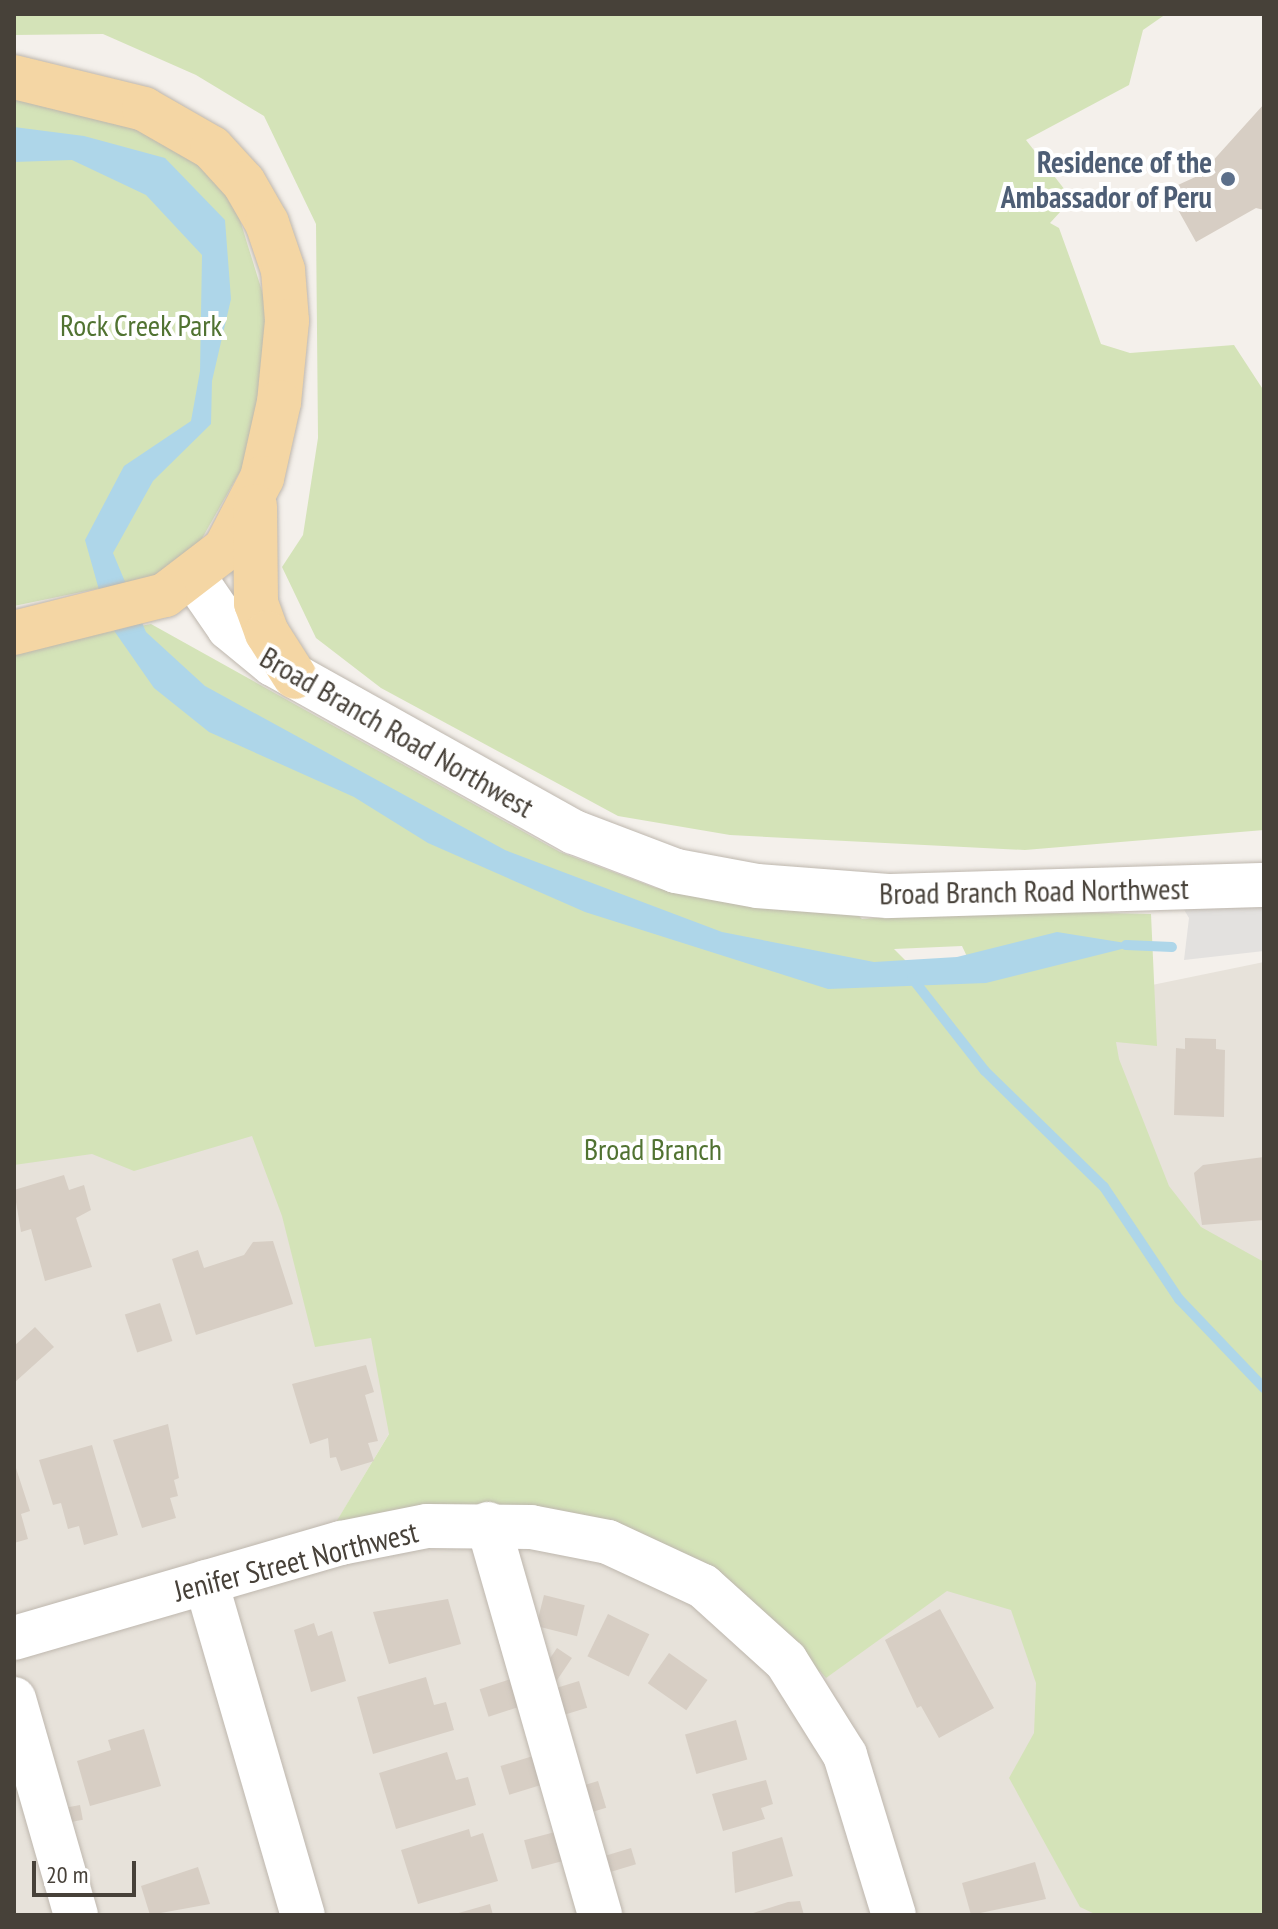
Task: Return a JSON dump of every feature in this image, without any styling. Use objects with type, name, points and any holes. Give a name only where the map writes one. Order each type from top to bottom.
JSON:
[{"type":"main road","points":[[14,77],[144,109],[180,125],[229,165],[262,213],[283,270],[287,321],[279,402],[256,495],[233,539],[194,577],[141,603],[14,633]]},
{"type":"main road","points":[[256,495],[256,603],[295,677]]},
{"type":"street","name":"Broad Branch Road Northwest","points":[[194,577],[235,635],[295,677],[574,832],[646,862],[717,880],[888,896],[1264,885]]},
{"type":"street","name":"Jenifer Street Northwest","points":[[14,1638],[356,1540],[427,1526],[488,1524],[582,1536],[680,1571],[726,1602],[786,1661],[845,1755],[894,1915]]},
{"type":"street","points":[[488,1524],[600,1915]]},
{"type":"street","points":[[206,1582],[303,1915]]},
{"type":"street","points":[[14,1699],[76,1915]]},
{"type":"shaded area","points":[[1264,897],[1264,951],[1184,960],[1189,918],[1183,908]]},
{"type":"shaded area","points":[[1264,962],[1264,1328],[1187,1248],[1079,1000]]},
{"type":"shaded area","points":[[307,1090],[442,1345],[313,1561],[484,1529],[957,1573],[1025,1602],[1158,1915],[14,1915],[14,1165],[121,1107]]},
{"type":"green space","points":[[14,14],[1166,14],[1143,30],[1129,85],[1026,140],[1072,199],[1050,223],[1059,228],[1101,344],[1130,353],[1234,345],[1264,391],[1264,830],[1025,850],[730,835],[618,816],[381,688],[316,638],[282,567],[303,535],[318,438],[316,224],[264,116],[196,75],[103,34],[14,35]]},
{"type":"green space","name":"Rock Creek Park","points":[[14,91],[160,130],[231,191],[270,317],[258,407],[242,468],[200,542],[154,577],[14,606]]},
{"type":"green space","name":"Broad Branch","points":[[151,624],[560,852],[656,888],[853,910],[862,919],[975,910],[1151,914],[1157,1046],[1116,1042],[1119,1059],[1169,1186],[1201,1227],[1264,1262],[1264,1915],[1097,1915],[1080,1907],[1009,1778],[1034,1733],[1036,1683],[1011,1610],[947,1591],[826,1678],[820,1671],[792,1692],[705,1605],[534,1533],[312,1562],[389,1434],[371,1338],[315,1347],[282,1216],[252,1136],[134,1171],[92,1154],[14,1165],[14,649]],"holes":[[[962,946],[972,967],[929,984],[894,949]]]},
{"type":"water","points":[[14,127],[84,136],[165,158],[225,220],[231,299],[212,381],[211,424],[153,481],[113,553],[146,632],[205,686],[505,850],[722,932],[874,962],[957,957],[1057,932],[1138,945],[986,983],[828,989],[585,912],[428,843],[354,797],[209,732],[154,688],[108,622],[85,540],[124,466],[191,421],[200,371],[202,255],[146,195],[72,160],[14,162]]},
{"type":"building","name":"Residence of the Ambassador of Peru","points":[[1264,104],[1264,210],[1256,208],[1196,242],[1167,190],[1215,168],[1209,165]]},
{"type":"building","points":[[1185,1038],[1216,1039],[1216,1049],[1225,1050],[1224,1117],[1174,1115],[1176,1048],[1185,1049]]},
{"type":"building","points":[[1264,1157],[1264,1220],[1202,1225],[1194,1173],[1203,1165]]},
{"type":"building","points":[[64,1175],[69,1190],[84,1185],[91,1210],[76,1218],[92,1267],[45,1281],[31,1229],[21,1232],[14,1190]]},
{"type":"building","points":[[273,1241],[293,1304],[196,1335],[172,1259],[198,1250],[204,1268],[244,1255],[253,1242]]},
{"type":"building","points":[[160,1303],[172,1341],[137,1352],[125,1314]]},
{"type":"building","points":[[35,1327],[54,1347],[14,1383],[14,1346]]},
{"type":"building","points":[[366,1365],[374,1392],[365,1395],[378,1441],[368,1443],[374,1461],[341,1471],[336,1457],[330,1458],[328,1438],[310,1444],[292,1384]]},
{"type":"building","points":[[168,1424],[179,1478],[174,1480],[178,1496],[170,1498],[176,1518],[142,1528],[113,1440]]},
{"type":"building","points":[[92,1445],[118,1535],[84,1545],[79,1526],[68,1529],[61,1503],[53,1505],[39,1460]]},
{"type":"building","points":[[14,1462],[30,1511],[21,1514],[28,1539],[14,1543]]},
{"type":"building","points":[[544,1595],[585,1605],[577,1636],[536,1626]]},
{"type":"building","points":[[448,1599],[461,1644],[389,1664],[373,1612]]},
{"type":"building","points":[[940,1609],[994,1708],[939,1738],[921,1706],[917,1708],[885,1640]]},
{"type":"building","points":[[608,1614],[649,1634],[629,1676],[587,1656]]},
{"type":"building","points":[[314,1623],[318,1636],[332,1631],[346,1681],[311,1692],[294,1630]]},
{"type":"building","points":[[557,1648],[572,1658],[555,1683],[540,1673]]},
{"type":"building","points":[[669,1653],[708,1680],[686,1710],[648,1683]]},
{"type":"building","points":[[426,1677],[434,1705],[446,1702],[454,1730],[373,1754],[357,1697]]},
{"type":"building","points":[[511,1679],[520,1707],[489,1717],[480,1689]]},
{"type":"building","points":[[579,1681],[587,1708],[555,1718],[546,1691]]},
{"type":"building","points":[[736,1720],[747,1759],[696,1774],[685,1735]]},
{"type":"building","points":[[144,1729],[161,1786],[90,1806],[77,1761],[111,1750],[108,1740]]},
{"type":"building","points":[[447,1752],[456,1780],[468,1777],[476,1805],[396,1829],[379,1773]]},
{"type":"building","points":[[533,1756],[542,1785],[509,1795],[500,1766]]},
{"type":"building","points":[[766,1780],[773,1804],[761,1808],[765,1819],[723,1831],[712,1794]]},
{"type":"building","points":[[598,1781],[606,1808],[583,1815],[575,1788]]},
{"type":"building","points":[[80,1805],[83,1820],[63,1824],[60,1809]]},
{"type":"building","points":[[469,1829],[471,1837],[483,1833],[498,1881],[418,1904],[401,1850]]},
{"type":"building","points":[[555,1832],[563,1861],[532,1869],[524,1840]]},
{"type":"building","points":[[782,1837],[793,1876],[735,1893],[732,1852]]},
{"type":"building","points":[[631,1848],[636,1864],[606,1873],[601,1857]]},
{"type":"building","points":[[1035,1862],[1046,1899],[971,1915],[962,1883]]},
{"type":"building","points":[[198,1867],[210,1904],[150,1915],[141,1886]]},
{"type":"building","points":[[800,1901],[804,1915],[747,1915],[788,1902]]},
{"type":"building","points":[[490,1904],[493,1915],[455,1915],[455,1914]]},
{"type":"waterway","name":"Broad Branch","points":[[1126,945],[1172,947]]},
{"type":"waterway","points":[[912,978],[985,1071],[1104,1187],[1179,1299],[1264,1388]]},
{"type":"place","name":"Residence of the Ambassador of Peru","points":[[1228,179]]}]
